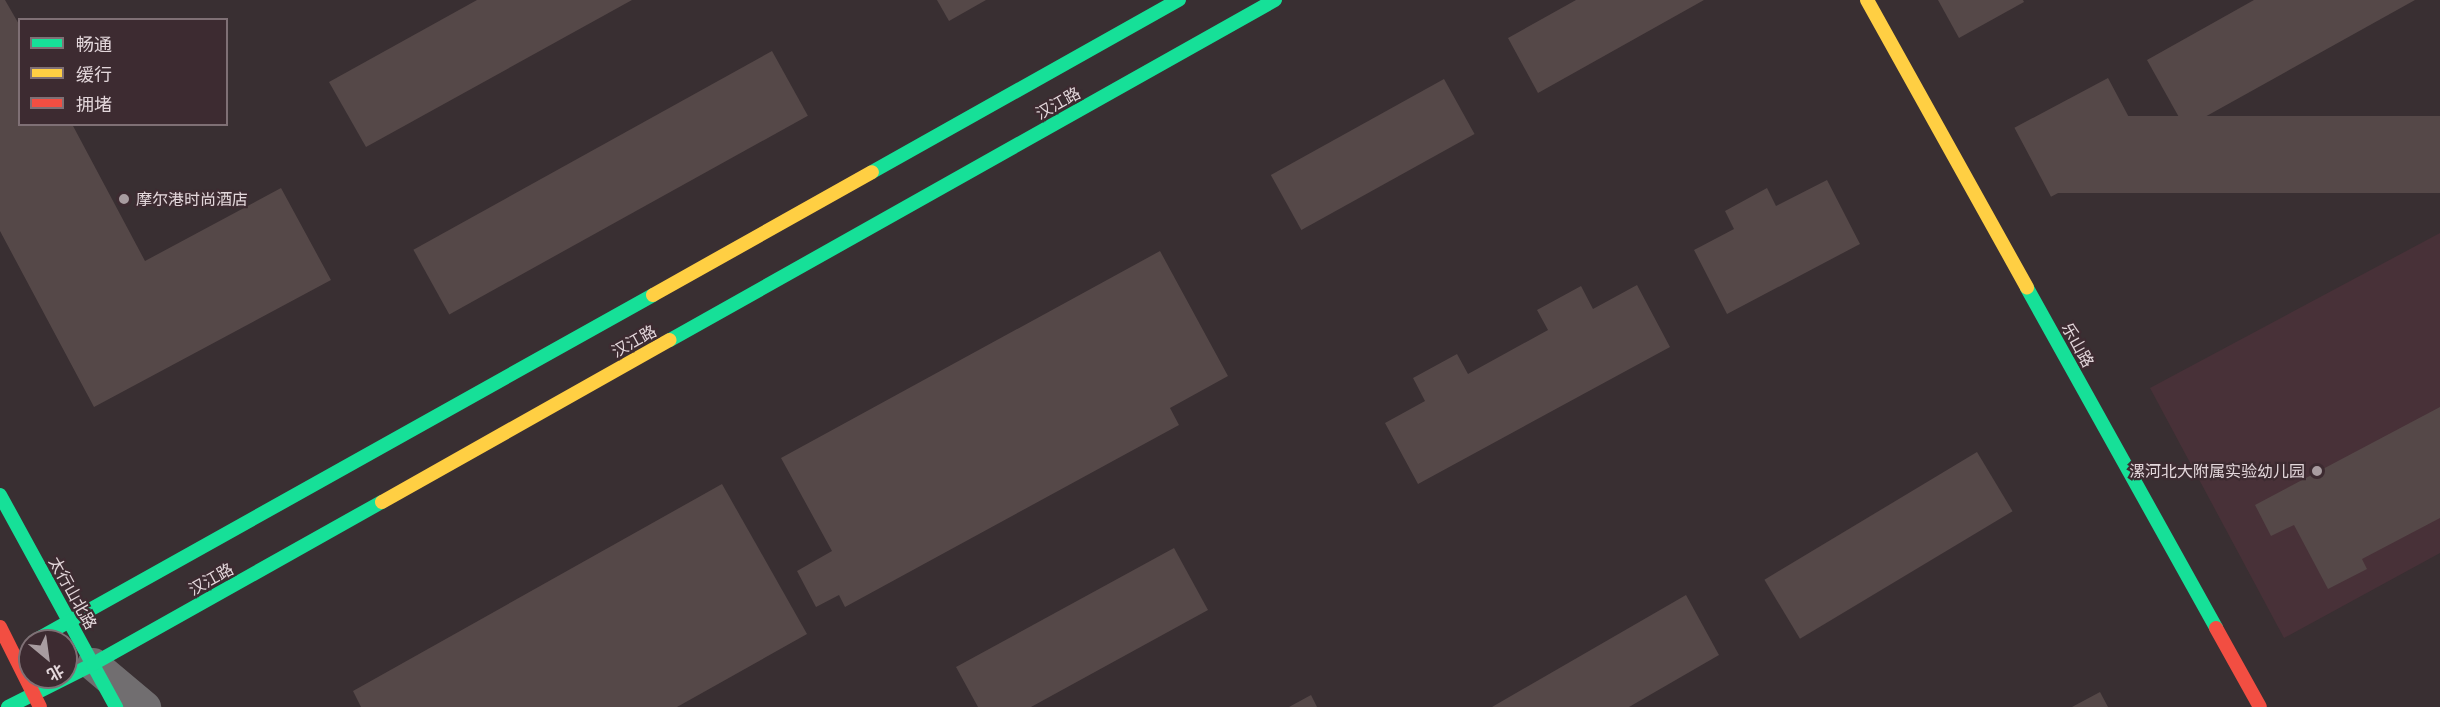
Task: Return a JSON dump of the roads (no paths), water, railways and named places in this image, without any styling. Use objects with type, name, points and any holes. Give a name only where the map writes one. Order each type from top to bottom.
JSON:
[{"type":"street","name":"汉江路","points":[[58,629],[1179,0]]},
{"type":"street","name":"汉江路","points":[[29,704],[93,664],[1275,0]]},
{"type":"street","name":"乐山路","points":[[1867,0],[2259,707]]},
{"type":"street","name":"太行山北路","points":[[0,495],[116,707]]},
{"type":"street","points":[[0,627],[13,652],[29,704]]},
{"type":"street","points":[[0,657],[18,649]]},
{"type":"street","points":[[93,664],[144,707]]},
{"type":"place","name":"摩尔港时尚酒店","points":[[124,199]]},
{"type":"place","name":"漯河北大附属实验幼儿园","points":[[2317,471]]}]
